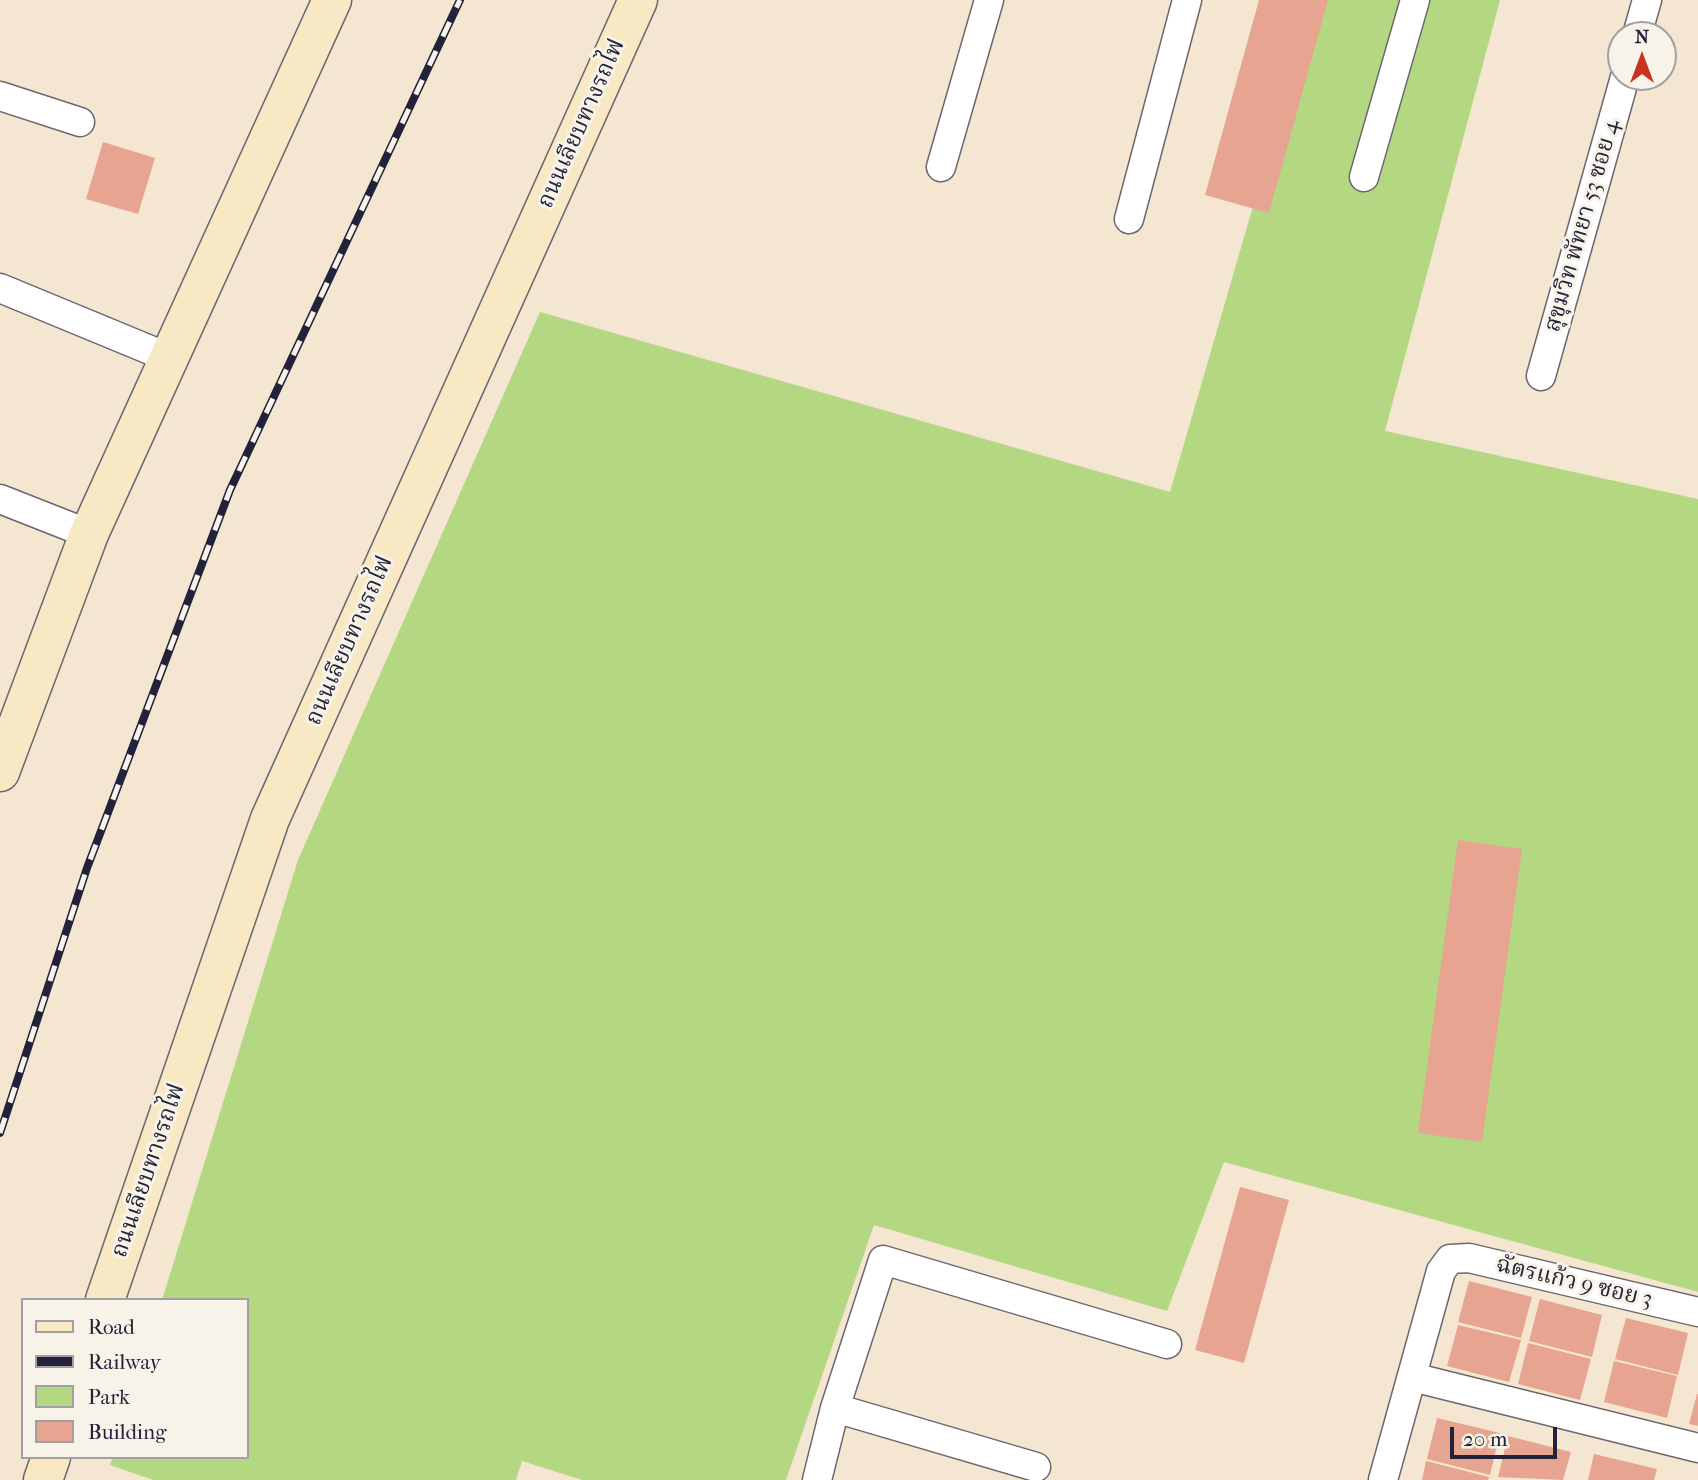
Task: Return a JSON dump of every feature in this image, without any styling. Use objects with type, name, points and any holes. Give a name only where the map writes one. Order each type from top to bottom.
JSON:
[{"type":"street","points":[[0,772],[89,534],[332,0]]},
{"type":"street","name":"ถนนเลียบทางรถไฟ","points":[[106,1298],[270,820],[638,0]]},
{"type":"street","points":[[941,167],[989,0]]},
{"type":"street","points":[[1129,219],[1187,0]]},
{"type":"street","points":[[1364,177],[1415,0]]},
{"type":"street","points":[[1641,21],[1647,0]]},
{"type":"street","name":"สุขุมวิท พัทยา 53 ซอย 4","points":[[1541,376],[1621,91]]},
{"type":"street","points":[[0,96],[80,122]]},
{"type":"street","points":[[0,288],[167,358]]},
{"type":"street","points":[[0,499],[89,534]]},
{"type":"street","name":"ฉัตรแก้ว 9 ซอย 3","points":[[1412,1377],[1441,1271],[1450,1259],[1469,1258],[1698,1312]]},
{"type":"street","points":[[817,1480],[835,1408],[883,1259],[1167,1344]]},
{"type":"street","points":[[1382,1480],[1412,1377],[1698,1448]]},
{"type":"street","points":[[835,1408],[1036,1467]]},
{"type":"street","points":[[43,1480],[50,1459]]},
{"type":"green space","points":[[1313,0],[1500,0],[1385,431],[1698,499],[1698,1292],[1224,1162],[1167,1311],[874,1225],[786,1480],[582,1480],[522,1461],[516,1480],[153,1480],[110,1465],[112,1459],[248,1459],[248,1298],[163,1298],[298,860],[540,312],[1170,492]]},
{"type":"building","points":[[1259,0],[1328,0],[1269,213],[1205,195]]},
{"type":"building","points":[[103,142],[155,158],[138,214],[86,199]]},
{"type":"building","points":[[1458,840],[1522,849],[1482,1142],[1418,1133]]},
{"type":"building","points":[[1240,1187],[1289,1200],[1244,1363],[1195,1350]]},
{"type":"building","points":[[1469,1281],[1532,1297],[1521,1338],[1458,1322]]},
{"type":"building","points":[[1540,1299],[1602,1315],[1592,1357],[1529,1341]]},
{"type":"building","points":[[1626,1318],[1688,1333],[1678,1375],[1615,1359]]},
{"type":"building","points":[[1458,1325],[1521,1340],[1509,1382],[1447,1366]]},
{"type":"building","points":[[1528,1343],[1591,1359],[1580,1400],[1518,1384]]},
{"type":"building","points":[[1614,1361],[1677,1376],[1667,1418],[1604,1402]]},
{"type":"building","points":[[1698,1394],[1698,1426],[1689,1424]]},
{"type":"building","points":[[1437,1418],[1500,1433],[1490,1475],[1427,1459]]},
{"type":"building","points":[[1508,1436],[1571,1452],[1563,1480],[1498,1477]]},
{"type":"building","points":[[1594,1454],[1657,1469],[1654,1480],[1588,1480]]},
{"type":"building","points":[[1426,1461],[1489,1477],[1488,1480],[1422,1480]]},
{"type":"railway","points":[[0,1133],[87,868],[230,490],[460,0]]}]
